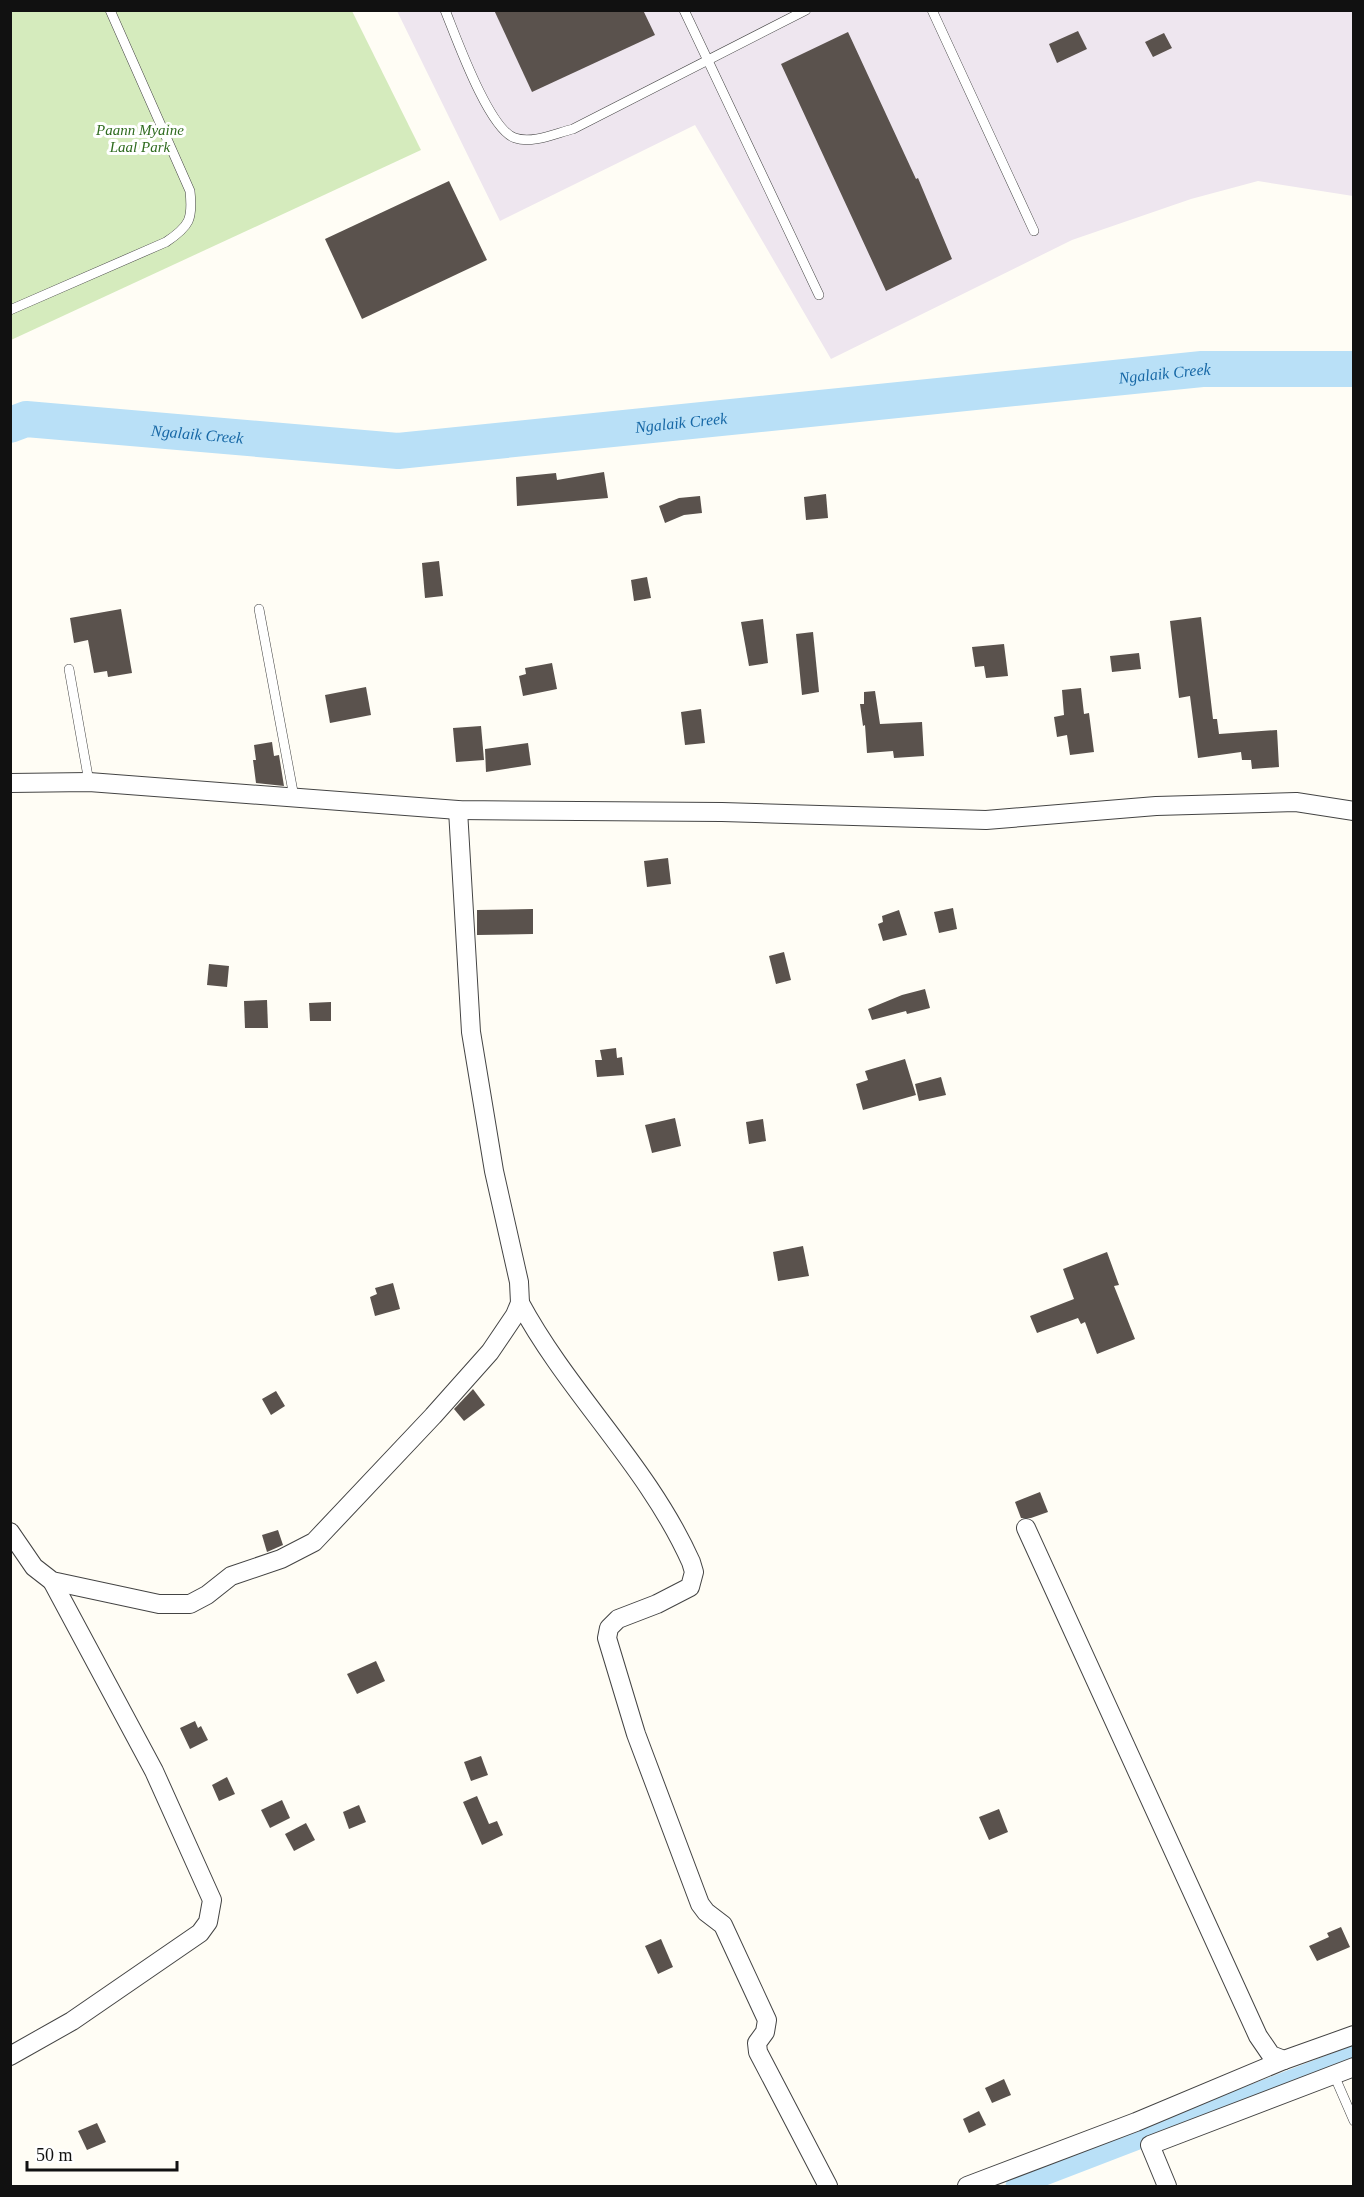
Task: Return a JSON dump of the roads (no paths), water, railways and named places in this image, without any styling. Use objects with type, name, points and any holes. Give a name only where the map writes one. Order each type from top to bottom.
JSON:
[{"type":"street","points":[[10,783],[89,782],[458,810],[722,812],[986,820],[1156,806],[1296,802],[1353,811]]},
{"type":"street","points":[[52,1581],[159,1604],[190,1604],[207,1595],[231,1576],[281,1559],[314,1542],[356,1501],[490,1352],[515,1315],[520,1303],[519,1282],[494,1171],[471,1032],[458,810]]},
{"type":"street","points":[[520,1303],[542,1344],[591,1404],[658,1500],[691,1562],[693,1572],[690,1587],[657,1604],[618,1619],[609,1628],[607,1638],[636,1734],[700,1904],[706,1912],[723,1924],[767,2020],[765,2032],[757,2043],[758,2052],[828,2187]]},
{"type":"street","points":[[1026,1528],[1258,2036],[1271,2055],[1284,2060]]},
{"type":"street","points":[[10,1532],[34,1567],[52,1581],[154,1771],[213,1900],[212,1910],[200,1933],[72,2021],[10,2056]]},
{"type":"street","points":[[967,2187],[1136,2122],[1284,2060],[1353,2035]]},
{"type":"street","points":[[1167,2187],[1150,2145],[1353,2067]]},
{"type":"lane","points":[[10,310],[166,242],[183,231],[192,212],[190,191],[110,10]]},
{"type":"lane","points":[[445,10],[485,103],[502,128],[514,138],[537,139],[573,129],[806,10]]},
{"type":"lane","points":[[684,10],[706,61],[819,296]]},
{"type":"lane","points":[[932,10],[1034,231]]},
{"type":"lane","points":[[259,609],[294,797]]},
{"type":"lane","points":[[69,669],[89,782]]},
{"type":"lane","points":[[1334,2075],[1353,2121]]},
{"type":"waterway","name":"Ngalaik Creek","points":[[10,425],[26,419],[398,451],[1202,369],[1354,369]]},
{"type":"waterway","points":[[1016,2186],[1354,2056]]},
{"type":"park label","name":"Paann Myaine Laal Park","points":[[140,138]]}]
